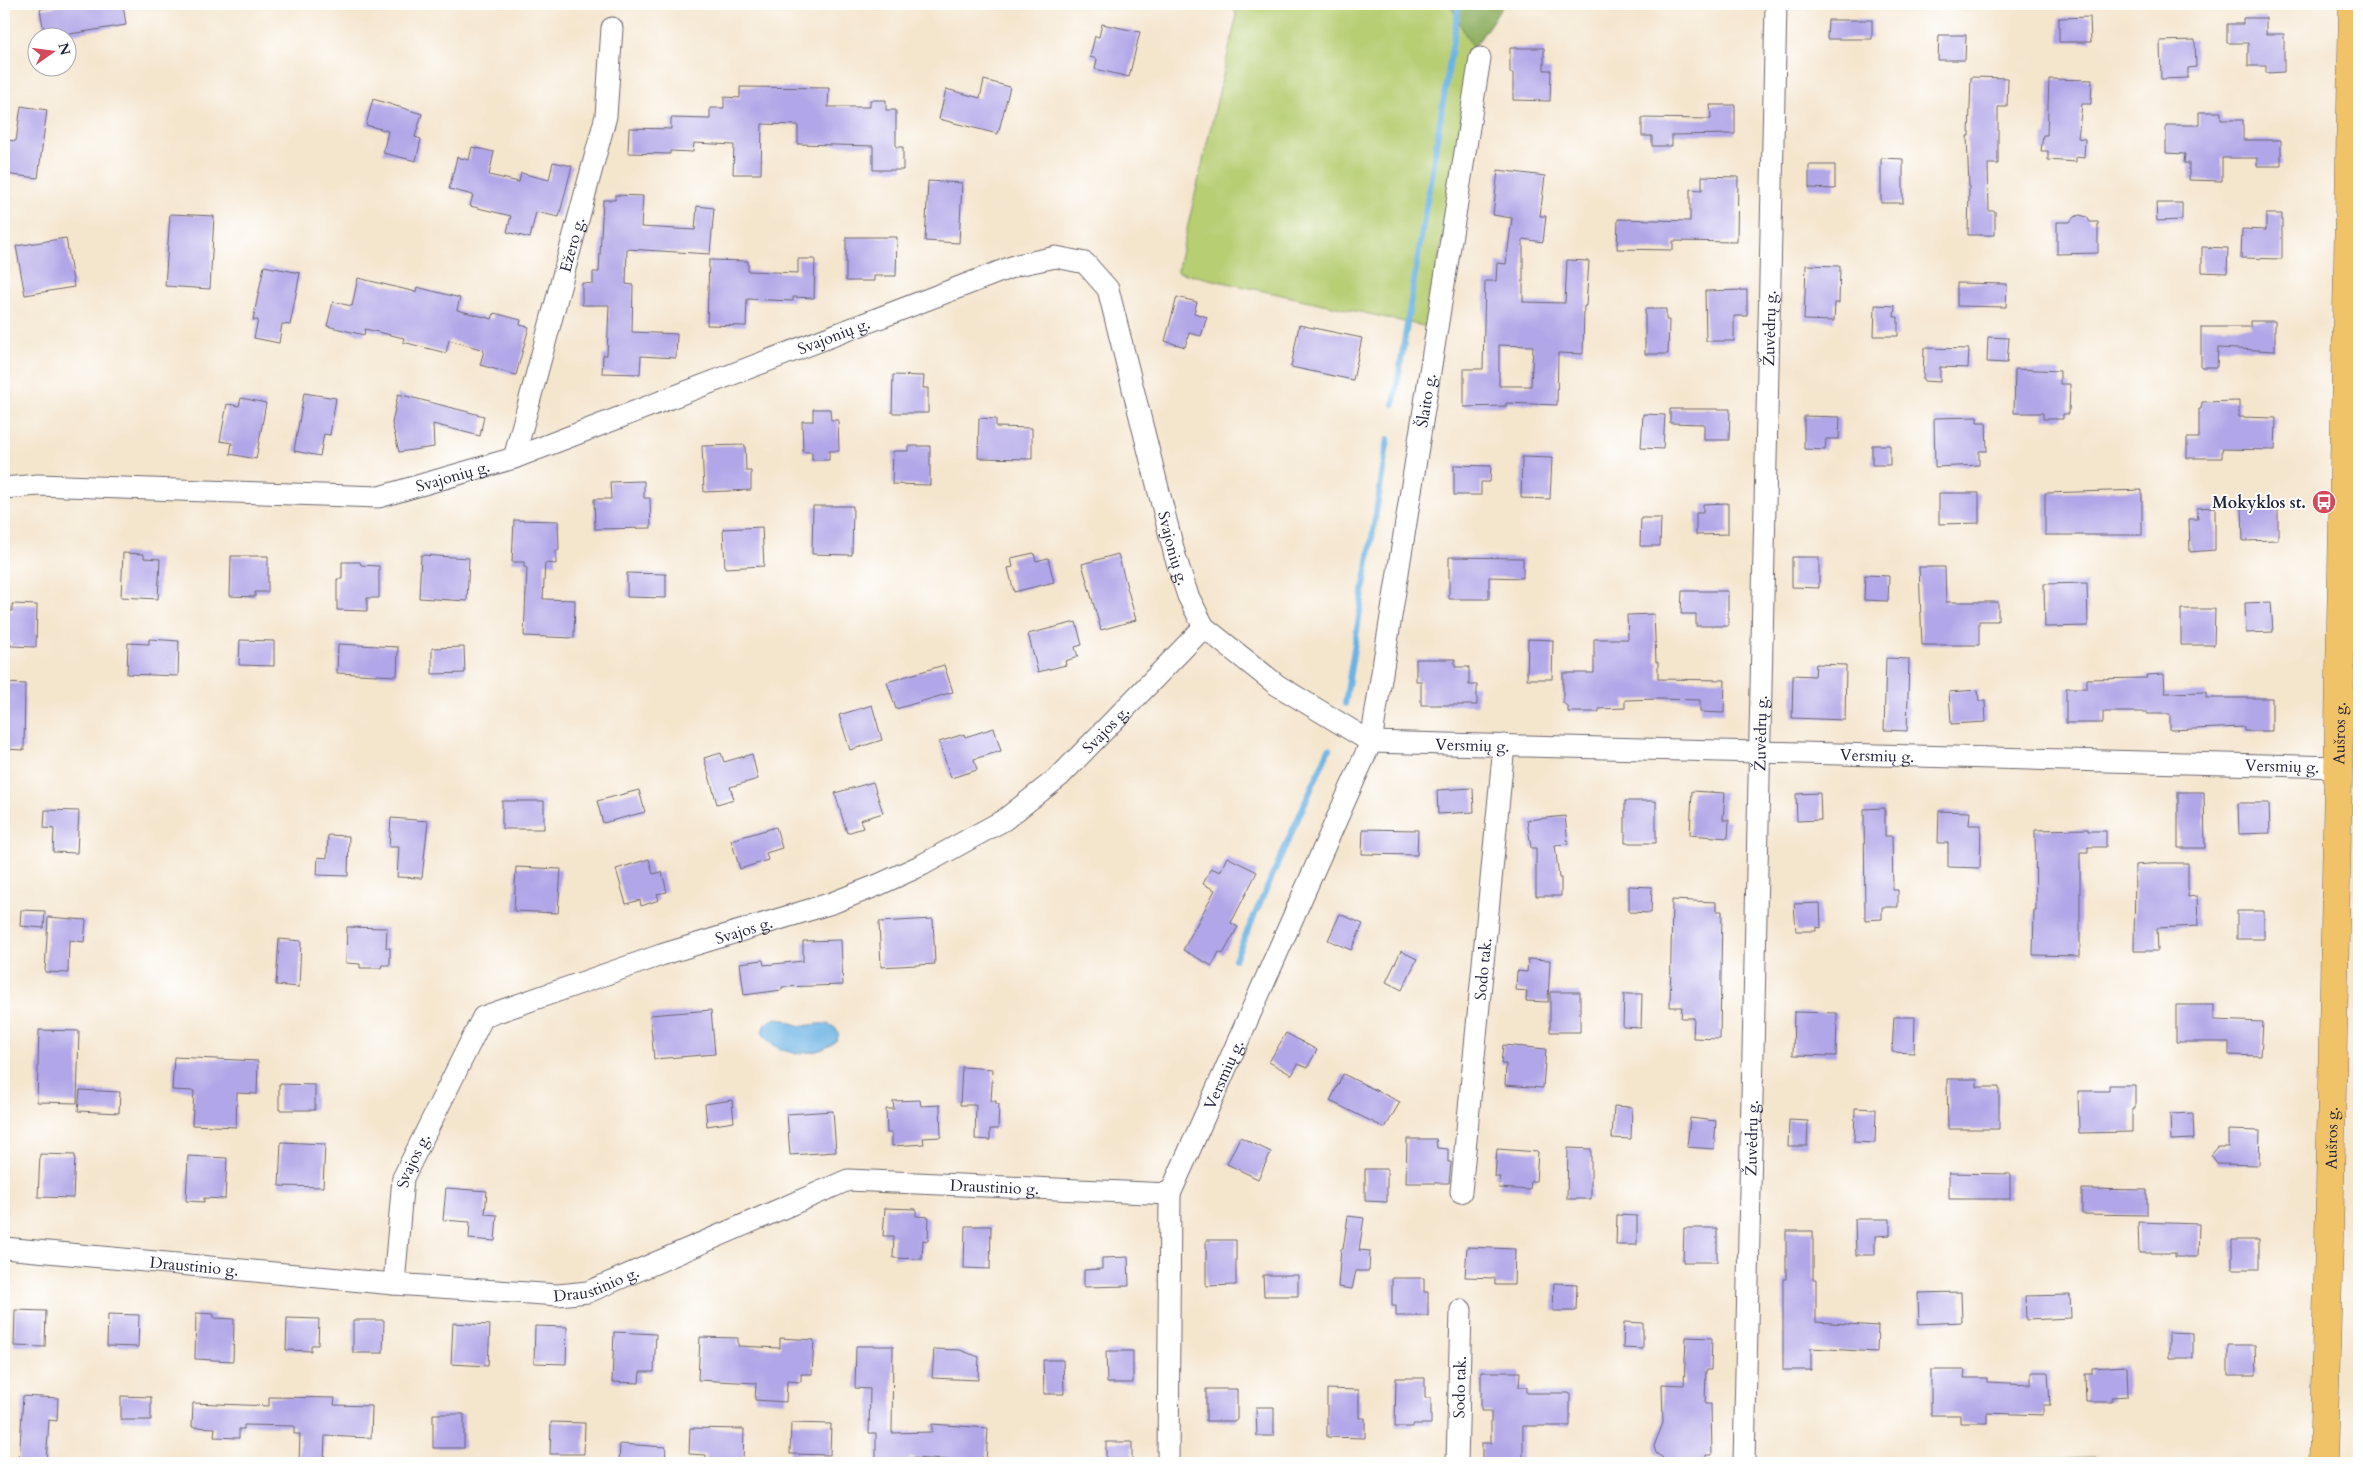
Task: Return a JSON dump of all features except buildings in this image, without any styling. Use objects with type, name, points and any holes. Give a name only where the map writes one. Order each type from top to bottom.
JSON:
[{"type":"main road","name":"Aušros g.","points":[[2322,1463],[2338,767],[2341,524],[2354,229],[2353,4]]},
{"type":"street","name":"Žuvėdrų g.","points":[[1744,1463],[1776,4]]},
{"type":"street","name":"Ežero g.","points":[[514,458],[606,116],[612,28]]},
{"type":"street","name":"Šlaito g.","points":[[1371,742],[1480,58]]},
{"type":"street","name":"Svajonių g.","points":[[4,488],[38,485],[379,497],[514,458],[1017,265],[1056,257],[1086,263],[1108,289],[1175,556],[1188,596],[1204,627],[1277,685],[1371,742]]},
{"type":"street","name":"Svajos g.","points":[[394,1284],[403,1178],[483,1017],[661,955],[832,903],[878,886],[922,865],[1004,820],[1060,776],[1204,627]]},
{"type":"street","name":"Versmių g.","points":[[1168,1463],[1170,1194],[1371,742],[2338,767]]},
{"type":"street","name":"Sodo tak.","points":[[1461,1192],[1504,746]]},
{"type":"street","name":"Draustinio g.","points":[[4,1248],[394,1284],[558,1295],[588,1292],[848,1180],[1170,1194]]},
{"type":"street","name":"Sodo tak.","points":[[1457,1463],[1461,1310]]},
{"type":"green space","points":[[1235,4],[1450,4],[1473,49],[1428,327],[1177,272],[1236,19]]},
{"type":"green space","points":[[1450,4],[1504,4],[1473,49]]},
{"type":"green space","points":[[2095,1457],[2095,1463],[2026,1463],[2026,1459]]},
{"type":"water","points":[[776,1018],[802,1026],[828,1024],[838,1033],[836,1040],[816,1051],[801,1053],[786,1051],[773,1044],[762,1032],[765,1024]]},
{"type":"waterway","points":[[1394,404],[1459,4]]},
{"type":"waterway","points":[[1345,704],[1388,439]]},
{"type":"waterway","points":[[1235,959],[1329,749]]},
{"type":"place","name":"Mokyklos st.","points":[[2324,502]]}]
